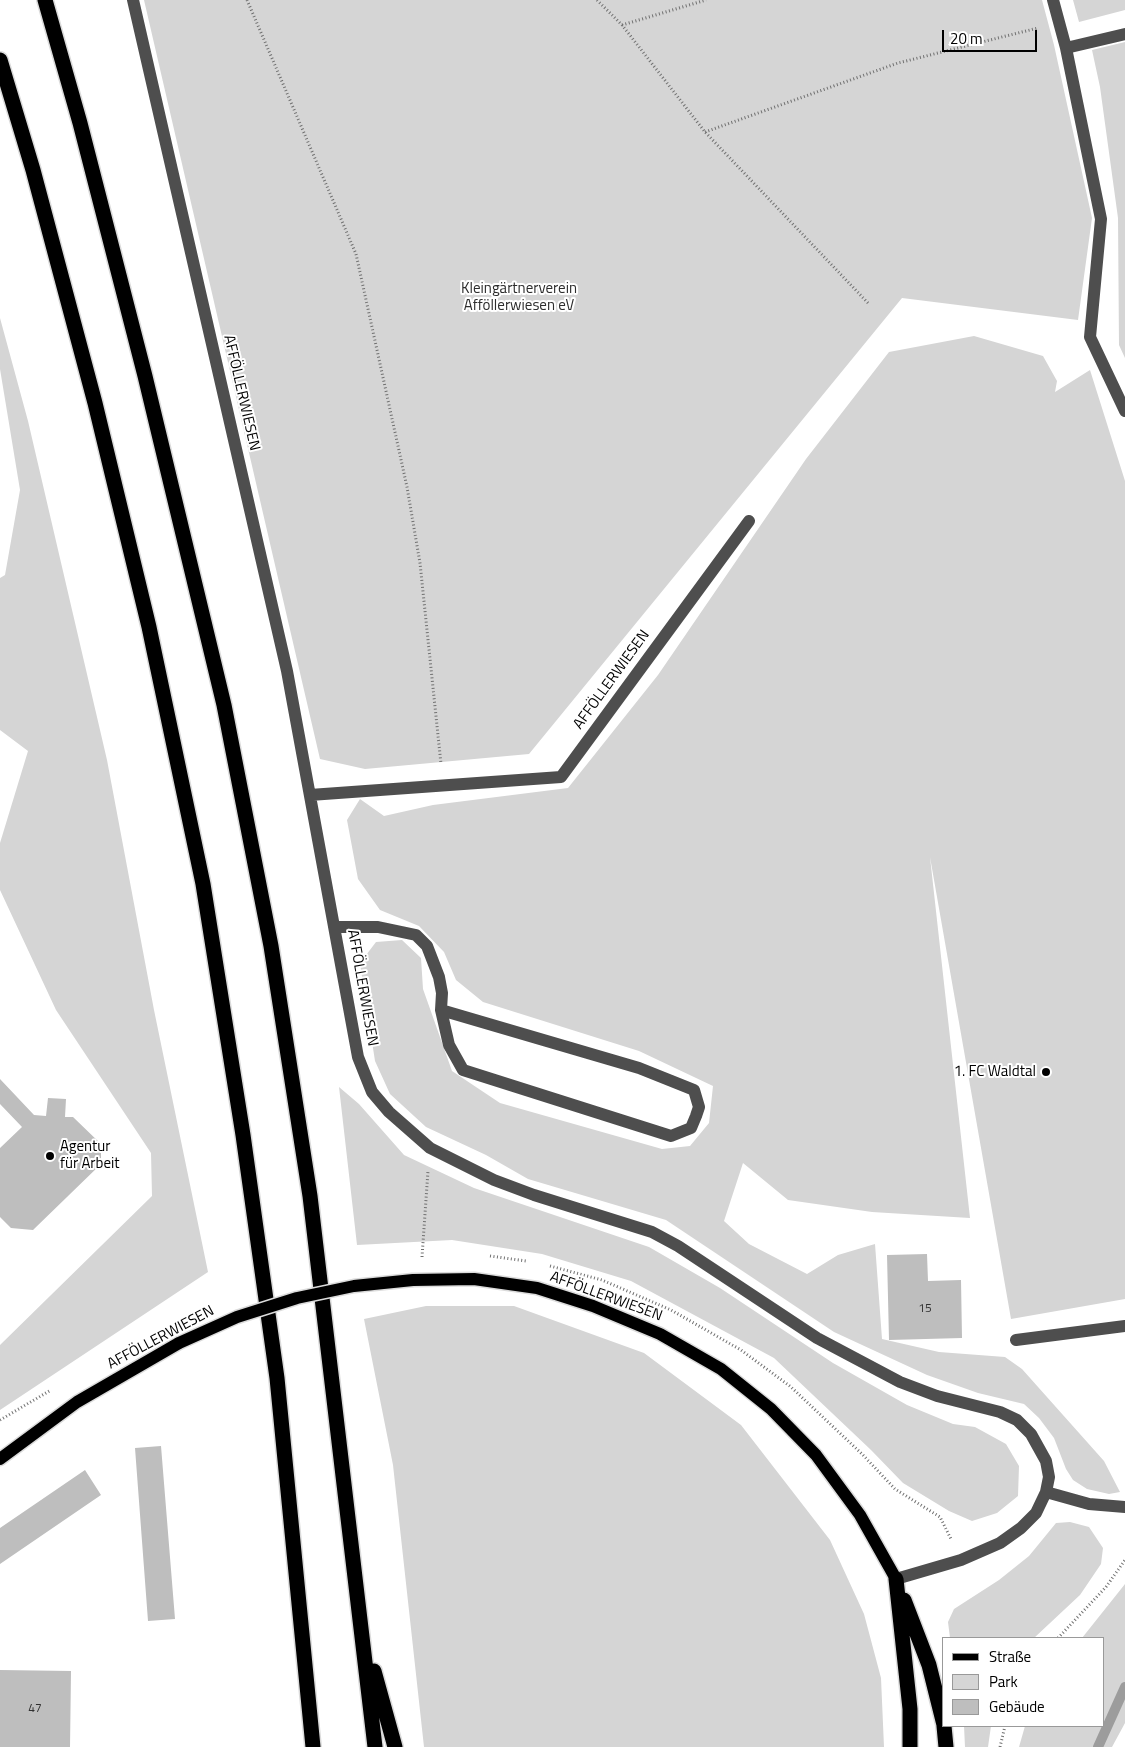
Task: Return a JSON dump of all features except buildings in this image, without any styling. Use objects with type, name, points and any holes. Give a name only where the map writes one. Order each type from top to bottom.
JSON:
[{"type":"highway","points":[[45,0],[80,123],[140,357],[222,695],[271,946],[310,1196],[375,1747]]},
{"type":"highway","points":[[0,60],[33,170],[95,403],[149,627],[203,884],[243,1135],[277,1378],[313,1747]]},
{"type":"highway","points":[[896,1580],[928,1665],[942,1718]]},
{"type":"highway","points":[[896,1580],[910,1709],[910,1747]]},
{"type":"highway","points":[[363,1633],[395,1747]]},
{"type":"highway","points":[[944,1727],[946,1747]]},
{"type":"main road","name":"AFFÖLLERWIESEN","points":[[0,1459],[77,1402],[179,1343],[236,1317],[296,1298],[354,1286],[414,1280],[474,1279],[537,1288],[593,1306],[660,1334],[722,1369],[770,1409],[816,1455],[865,1524],[896,1580]]},
{"type":"street","name":"AFFÖLLERWIESEN","points":[[133,0],[287,671],[358,1057],[372,1092],[389,1112],[430,1148],[494,1180],[534,1195],[652,1232],[678,1246],[817,1338],[900,1382],[937,1396],[1000,1412],[1016,1420],[1031,1434],[1046,1461],[1049,1477],[1046,1492],[1036,1513],[1021,1528],[1000,1543],[962,1560],[896,1580]]},
{"type":"street","points":[[1053,0],[1066,48],[1101,219],[1090,337],[1125,410]]},
{"type":"street","points":[[1066,48],[1125,34]]},
{"type":"street","name":"AFFÖLLERWIESEN","points":[[310,795],[561,777],[748,521]]},
{"type":"street","points":[[334,927],[378,927],[416,935],[427,946],[439,976],[442,993],[441,1010],[449,1045],[463,1070],[670,1136],[682,1134],[691,1128],[699,1107],[694,1090],[639,1068],[441,1010]]},
{"type":"street","points":[[1016,1340],[1125,1326]]},
{"type":"street","points":[[1046,1492],[1089,1504],[1125,1507]]},
{"type":"path","points":[[247,0],[356,254],[407,487],[420,564],[443,785]]},
{"type":"path","points":[[597,0],[622,25],[705,132],[869,304]]},
{"type":"path","points":[[622,25],[706,0]]},
{"type":"path","points":[[705,132],[898,63],[1060,24]]},
{"type":"path","points":[[422,1258],[430,1148]]},
{"type":"path","points":[[1059,1637],[1106,1586],[1125,1560]]},
{"type":"path","points":[[1000,1747],[1005,1727]]},
{"type":"green space","name":"Kleingärtnerverein Afföllerwiesen eV","points":[[144,0],[1042,0],[1054,45],[1092,218],[1078,320],[902,298],[529,754],[365,769],[320,759]]},
{"type":"green space","points":[[1073,0],[1125,0],[1125,10],[1079,22]]},
{"type":"green space","points":[[1125,42],[1125,358],[1119,345],[1118,218],[1100,87],[1092,50]]},
{"type":"green space","points":[[0,318],[28,421],[107,760],[154,1010],[208,1272],[0,1410],[0,1345],[152,1196],[151,1153],[56,1010],[0,890],[0,843],[28,751],[0,730],[0,578],[5,575],[20,490],[0,369]]},
{"type":"green space","points":[[974,336],[1043,356],[1057,381],[1055,392],[1090,370],[1125,481],[1125,1299],[1011,1319],[930,857],[970,1218],[872,1212],[788,1200],[743,1163],[724,1221],[749,1244],[807,1274],[838,1255],[875,1244],[882,1339],[939,1352],[1005,1357],[1022,1369],[1104,1461],[1120,1492],[1109,1494],[1087,1489],[1073,1480],[1066,1469],[1054,1438],[1039,1418],[1024,1404],[978,1393],[927,1375],[834,1332],[666,1220],[528,1179],[486,1155],[426,1127],[390,1094],[375,1061],[360,963],[376,942],[402,940],[421,958],[423,989],[452,1071],[500,1103],[662,1149],[690,1146],[709,1123],[713,1086],[639,1051],[483,1002],[456,980],[444,952],[419,926],[380,910],[358,879],[347,820],[360,799],[384,816],[433,805],[568,788],[658,675],[806,459],[889,352]]},
{"type":"green space","points":[[339,1087],[359,1104],[404,1155],[474,1188],[649,1247],[720,1288],[833,1363],[907,1405],[953,1424],[975,1427],[1006,1444],[1019,1466],[1018,1496],[997,1513],[972,1521],[949,1511],[903,1483],[774,1358],[631,1281],[542,1254],[452,1240],[357,1245]]},
{"type":"green space","points":[[426,1306],[514,1306],[644,1353],[741,1425],[830,1540],[864,1614],[881,1678],[884,1747],[424,1747],[393,1465],[364,1319]]},
{"type":"green space","points":[[1070,1522],[1089,1527],[1103,1548],[1101,1564],[1080,1595],[1035,1637],[950,1637],[948,1622],[954,1609],[999,1580],[1029,1556],[1056,1523]]},
{"type":"green space","points":[[1125,1584],[1125,1723],[1112,1747],[1019,1747],[1025,1727],[1105,1727],[1105,1637],[1083,1637]]},
{"type":"green space","points":[[964,1727],[991,1727],[988,1747],[965,1747]]},
{"type":"waterway","points":[[1098,1747],[1125,1687]]},
{"type":"place","name":"1. FC Waldtal","points":[[1046,1072]]},
{"type":"place","name":"Agentur für Arbeit","points":[[50,1156]]}]
